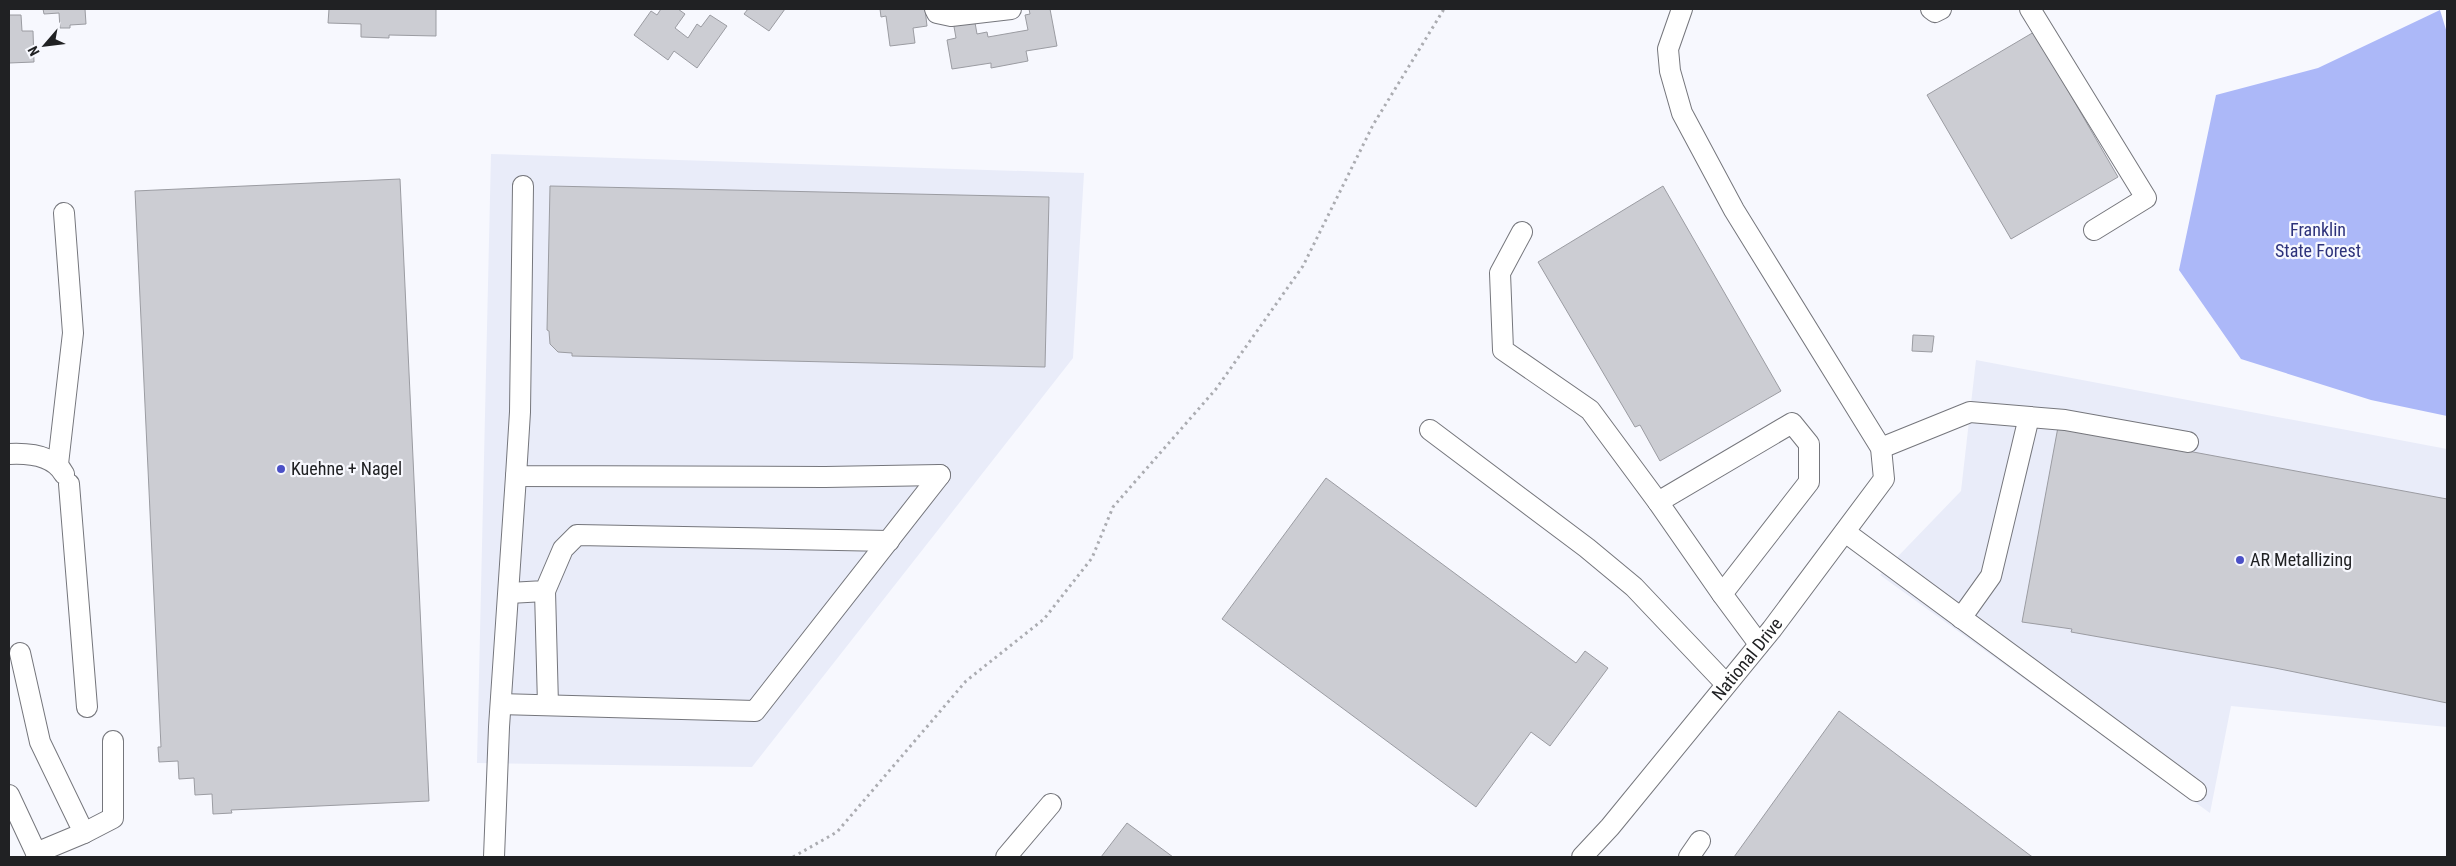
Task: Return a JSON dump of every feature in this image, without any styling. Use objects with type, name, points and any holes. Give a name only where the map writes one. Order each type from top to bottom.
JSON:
[{"type":"street","points":[[935,9],[937,13],[951,16],[1011,9]]},
{"type":"street","points":[[1682,9],[1668,49],[1670,71],[1682,113],[1734,210],[1881,448],[1970,412],[2065,420],[2188,442]]},
{"type":"street","points":[[1931,9],[1935,12],[1940,9]]},
{"type":"street","points":[[2030,9],[2146,198],[2094,230]]},
{"type":"street","points":[[494,857],[501,704],[520,412],[523,186]]},
{"type":"street","points":[[58,464],[73,333],[64,213]]},
{"type":"street","points":[[1522,232],[1500,273],[1502,350],[1590,410],[1759,644]]},
{"type":"street","points":[[1961,618],[1990,576],[2029,417]]},
{"type":"street","points":[[1658,502],[1792,423],[1809,444],[1809,482],[1722,594]]},
{"type":"street","points":[[1430,430],[1587,548],[1634,586],[1726,684]]},
{"type":"street","name":"National Drive","points":[[1582,857],[1659,768],[1759,644],[1884,480],[1881,448]]},
{"type":"street","points":[[9,454],[37,455],[58,464],[74,488],[87,707]]},
{"type":"street","points":[[501,704],[755,711],[940,475],[825,477],[516,476]]},
{"type":"street","points":[[1845,532],[2196,791]]},
{"type":"street","points":[[548,705],[545,591],[563,549],[577,535],[888,541]]},
{"type":"street","points":[[508,593],[545,591]]},
{"type":"street","points":[[20,653],[40,742],[84,833]]},
{"type":"street","points":[[9,795],[37,855],[84,833],[113,818],[114,741]]},
{"type":"street","points":[[1006,857],[1052,804]]},
{"type":"path","points":[[793,857],[837,832],[966,681],[1044,619],[1092,558],[1113,507],[1216,389],[1303,266],[1373,125],[1444,9]]},
{"type":"shaded area","points":[[491,154],[1084,173],[1073,358],[752,767],[477,763]]},
{"type":"shaded area","points":[[1976,360],[2447,449],[2447,727],[2231,706],[2210,813],[1880,575],[1961,491]]},
{"type":"green space","name":"Franklin State Forest","points":[[2440,10],[2447,33],[2447,416],[2371,400],[2241,359],[2179,270],[2216,95],[2318,68]]},
{"type":"building","points":[[43,9],[85,9],[86,24],[70,25],[70,28],[60,28],[59,13],[44,14]]},
{"type":"building","points":[[329,9],[436,9],[436,36],[389,35],[389,38],[361,37],[361,24],[328,23]]},
{"type":"building","points":[[661,9],[678,9],[685,14],[675,28],[688,38],[697,24],[701,27],[710,15],[727,26],[697,68],[674,51],[668,60],[634,35],[651,11],[657,15]]},
{"type":"building","points":[[748,9],[785,9],[769,31],[744,14]]},
{"type":"building","points":[[880,9],[925,9],[927,26],[913,28],[915,43],[890,46],[886,16],[881,17]]},
{"type":"building","points":[[1029,9],[1050,9],[1057,46],[1026,51],[1028,61],[991,68],[991,63],[952,69],[947,40],[956,38],[953,21],[974,17],[977,34],[987,32],[988,37],[1028,30],[1025,15],[1030,14]]},
{"type":"building","points":[[9,15],[21,15],[22,31],[33,31],[34,62],[9,63]]},
{"type":"building","points":[[2034,32],[2118,177],[2011,239],[1927,95]]},
{"type":"building","name":"Kuehne + Nagel","points":[[400,179],[429,801],[231,810],[232,813],[213,814],[212,794],[195,795],[194,778],[179,779],[178,761],[159,762],[158,747],[161,747],[135,191]]},
{"type":"building","points":[[550,186],[1049,197],[1045,367],[572,356],[572,353],[558,352],[550,344],[549,331],[547,330]]},
{"type":"building","points":[[1663,186],[1781,391],[1660,461],[1640,425],[1635,427],[1538,262]]},
{"type":"building","points":[[1913,335],[1934,336],[1932,352],[1912,351]]},
{"type":"building","name":"AR Metallizing","points":[[2058,427],[2447,499],[2447,703],[2275,668],[2071,632],[2072,629],[2022,622]]},
{"type":"building","points":[[1326,478],[1576,663],[1585,651],[1608,668],[1550,746],[1531,732],[1476,807],[1222,619]]},
{"type":"building","points":[[1839,711],[2031,856],[2033,857],[1734,857]]},
{"type":"building","points":[[1127,823],[1173,857],[1101,857]]},
{"type":"place","name":"Kuehne + Nagel","points":[[281,469]]},
{"type":"place","name":"AR Metallizing","points":[[2240,560]]}]
